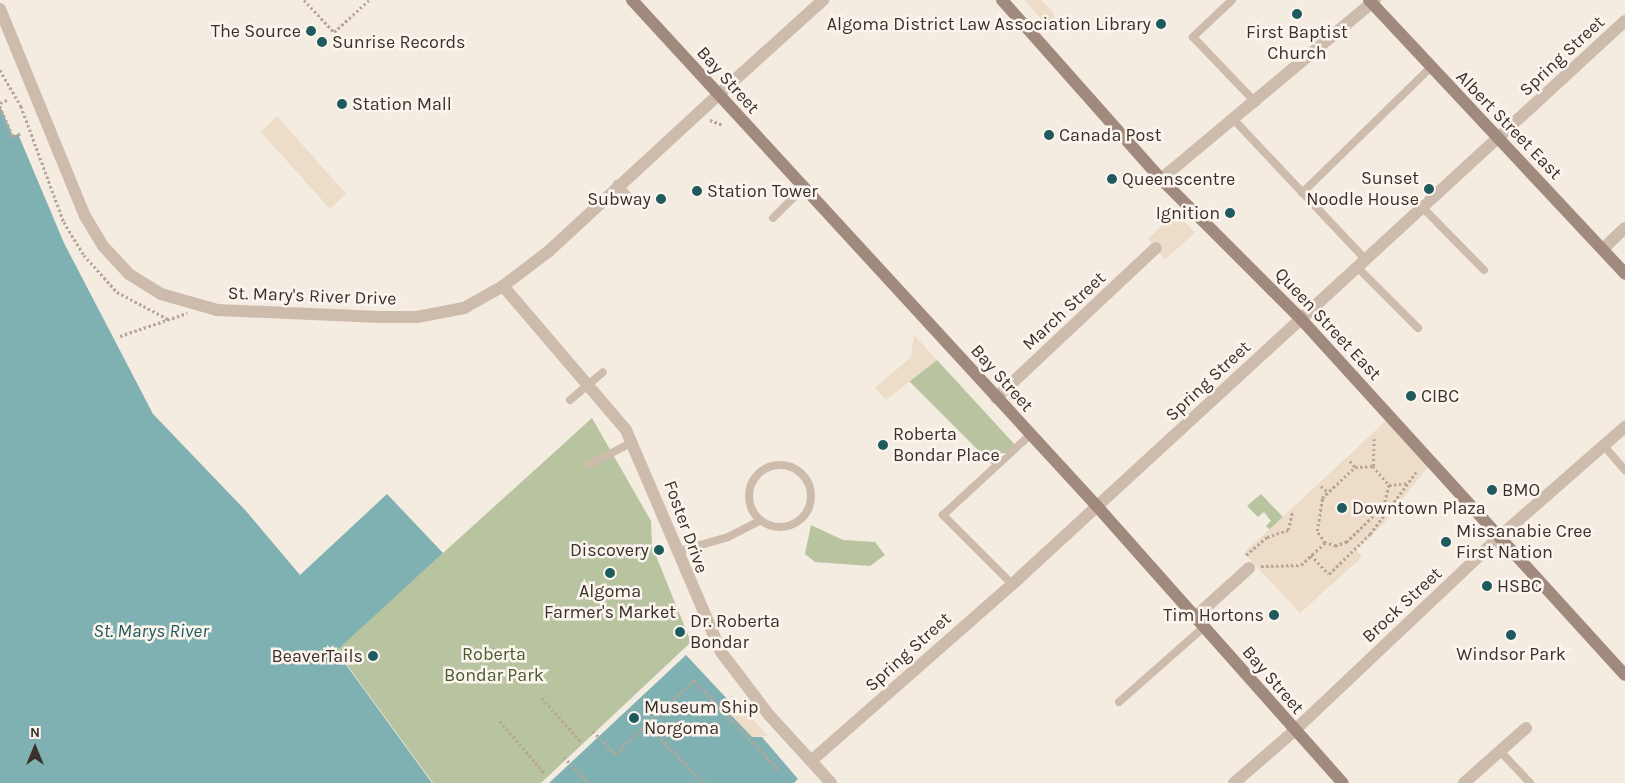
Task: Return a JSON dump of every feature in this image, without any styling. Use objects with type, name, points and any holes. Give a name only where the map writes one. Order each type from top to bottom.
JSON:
[{"type":"main road","name":"Bay Street","points":[[632,0],[1095,504],[1294,731],[1343,783]]},
{"type":"main road","name":"Queen Street East","points":[[1002,0],[1161,179],[1301,319],[1498,538],[1625,675]]},
{"type":"main road","name":"Albert Street East","points":[[1372,1],[1429,69],[1499,138],[1625,274]]},
{"type":"street","name":"St. Mary's River Drive","points":[[0,9],[85,216],[103,246],[129,274],[161,294],[217,310],[417,317],[464,308],[503,286],[549,251],[617,184],[823,0]]},
{"type":"street","points":[[1161,179],[1235,121],[1372,1]]},
{"type":"street","name":"Spring Street","points":[[810,761],[1012,584],[1095,504],[1362,264],[1625,22]]},
{"type":"street","points":[[1603,249],[1625,228]]},
{"type":"street","name":"March Street","points":[[996,398],[1156,248]]},
{"type":"street","name":"Foster Drive","points":[[503,286],[588,384],[634,442],[679,551],[688,582],[721,652],[810,761],[831,783]]},
{"type":"street","name":"Brock Street","points":[[1234,783],[1294,731],[1498,538],[1625,427]]},
{"type":"street","points":[[1195,618],[1251,564]]},
{"type":"street","points":[[1464,783],[1526,728]]},
{"type":"lane","points":[[1232,0],[1193,37],[1256,103]]},
{"type":"lane","points":[[1302,193],[1429,69]]},
{"type":"lane","points":[[1235,121],[1302,193],[1418,328]]},
{"type":"lane","points":[[617,184],[630,199]]},
{"type":"lane","points":[[773,218],[803,188]]},
{"type":"lane","points":[[1422,208],[1484,270]]},
{"type":"lane","points":[[570,400],[603,372]]},
{"type":"lane","points":[[1012,584],[943,515],[1030,435]]},
{"type":"lane","points":[[588,465],[634,442]]},
{"type":"lane","points":[[1604,446],[1625,470]]},
{"type":"lane","points":[[679,551],[728,537],[760,521],[786,527],[804,516],[811,497],[797,470],[776,465],[752,483],[749,503],[760,521]]},
{"type":"lane","points":[[1119,702],[1204,627]]},
{"type":"lane","points":[[1500,751],[1530,783]]},
{"type":"path","points":[[304,0],[334,32],[369,0]]},
{"type":"path","points":[[6,100],[0,105],[13,136],[22,133]]},
{"type":"path","points":[[710,120],[723,124]]},
{"type":"path","points":[[120,336],[168,319]]},
{"type":"path","points":[[1374,439],[1373,466],[1389,485]]},
{"type":"path","points":[[1350,460],[1355,467]]},
{"type":"path","points":[[1373,466],[1355,467],[1328,492],[1317,513],[1317,531],[1326,543],[1336,546],[1347,542],[1384,506],[1389,485]]},
{"type":"path","points":[[1311,555],[1329,574],[1389,509],[1416,472]]},
{"type":"path","points":[[1389,485],[1408,483]]},
{"type":"path","points":[[1321,486],[1328,492]]},
{"type":"path","points":[[1384,506],[1389,509]]},
{"type":"path","points":[[1292,512],[1288,530],[1267,537],[1251,564],[1301,565],[1326,543]]},
{"type":"path","points":[[593,731],[615,754],[694,680],[780,771]]},
{"type":"path","points":[[542,698],[581,742]]},
{"type":"path","points":[[500,721],[545,774]]},
{"type":"path","points":[[647,724],[704,783]]},
{"type":"path","points":[[564,757],[589,783]]},
{"type":"green space","points":[[937,360],[1017,447],[995,467],[909,381]]},
{"type":"green space","name":"Roberta Bondar Park","points":[[592,418],[651,521],[652,546],[691,642],[541,783],[433,783],[336,650]]},
{"type":"green space","points":[[1261,494],[1282,516],[1285,523],[1270,530],[1266,526],[1271,521],[1264,512],[1258,517],[1247,506]]},
{"type":"green space","points":[[811,525],[843,540],[875,542],[885,555],[870,566],[815,562],[805,554]]},
{"type":"shaded area","points":[[1024,0],[1041,0],[1054,13],[1055,34]]},
{"type":"shaded area","points":[[277,116],[346,194],[330,209],[261,132]]},
{"type":"shaded area","points":[[1176,213],[1195,233],[1165,259],[1148,239]]},
{"type":"shaded area","points":[[914,335],[937,360],[886,400],[875,388],[911,357]]},
{"type":"shaded area","name":"Downtown Plaza","points":[[1390,417],[1431,463],[1383,524],[1356,550],[1362,557],[1300,613],[1244,553]]},
{"type":"shaded area","points":[[731,695],[768,736],[752,737],[729,713]]},
{"type":"water","name":"St. Marys River","points":[[0,106],[13,136],[18,134],[64,243],[153,414],[246,511],[300,575],[387,494],[443,553],[336,651],[432,783],[0,783]]},
{"type":"water","points":[[686,655],[730,702],[729,713],[752,737],[762,737],[798,779],[794,783],[549,783]]},
{"type":"place","name":"First Baptist Church","points":[[1297,14]]},
{"type":"place","name":"Algoma District Law Association Library","points":[[1161,24]]},
{"type":"place","name":"The Source","points":[[311,31]]},
{"type":"place","name":"Sunrise Records","points":[[322,42]]},
{"type":"place","name":"Station Mall","points":[[342,104]]},
{"type":"place","name":"Canada Post","points":[[1049,135]]},
{"type":"place","name":"Queenscentre","points":[[1112,179]]},
{"type":"place","name":"Sunset Noodle House","points":[[1429,189]]},
{"type":"place","name":"Station Tower","points":[[697,191]]},
{"type":"place","name":"Subway","points":[[661,199]]},
{"type":"place","name":"Ignition","points":[[1230,213]]},
{"type":"place","name":"CIBC","points":[[1411,396]]},
{"type":"place","name":"Roberta Bondar Place","points":[[883,445]]},
{"type":"place","name":"BMO","points":[[1492,490]]},
{"type":"place","name":"Downtown Plaza","points":[[1342,508]]},
{"type":"place","name":"Missanabie Cree First Nation","points":[[1446,542]]},
{"type":"place","name":"Discovery","points":[[659,550]]},
{"type":"place","name":"Algoma Farmer's Market","points":[[610,573]]},
{"type":"place","name":"HSBC","points":[[1487,586]]},
{"type":"place","name":"Tim Hortons","points":[[1274,615]]},
{"type":"place","name":"Dr. Roberta Bondar","points":[[680,632]]},
{"type":"place","name":"Windsor Park","points":[[1511,635]]},
{"type":"place","name":"BeaverTails","points":[[373,656]]},
{"type":"place","name":"Museum Ship Norgoma","points":[[634,718]]}]
